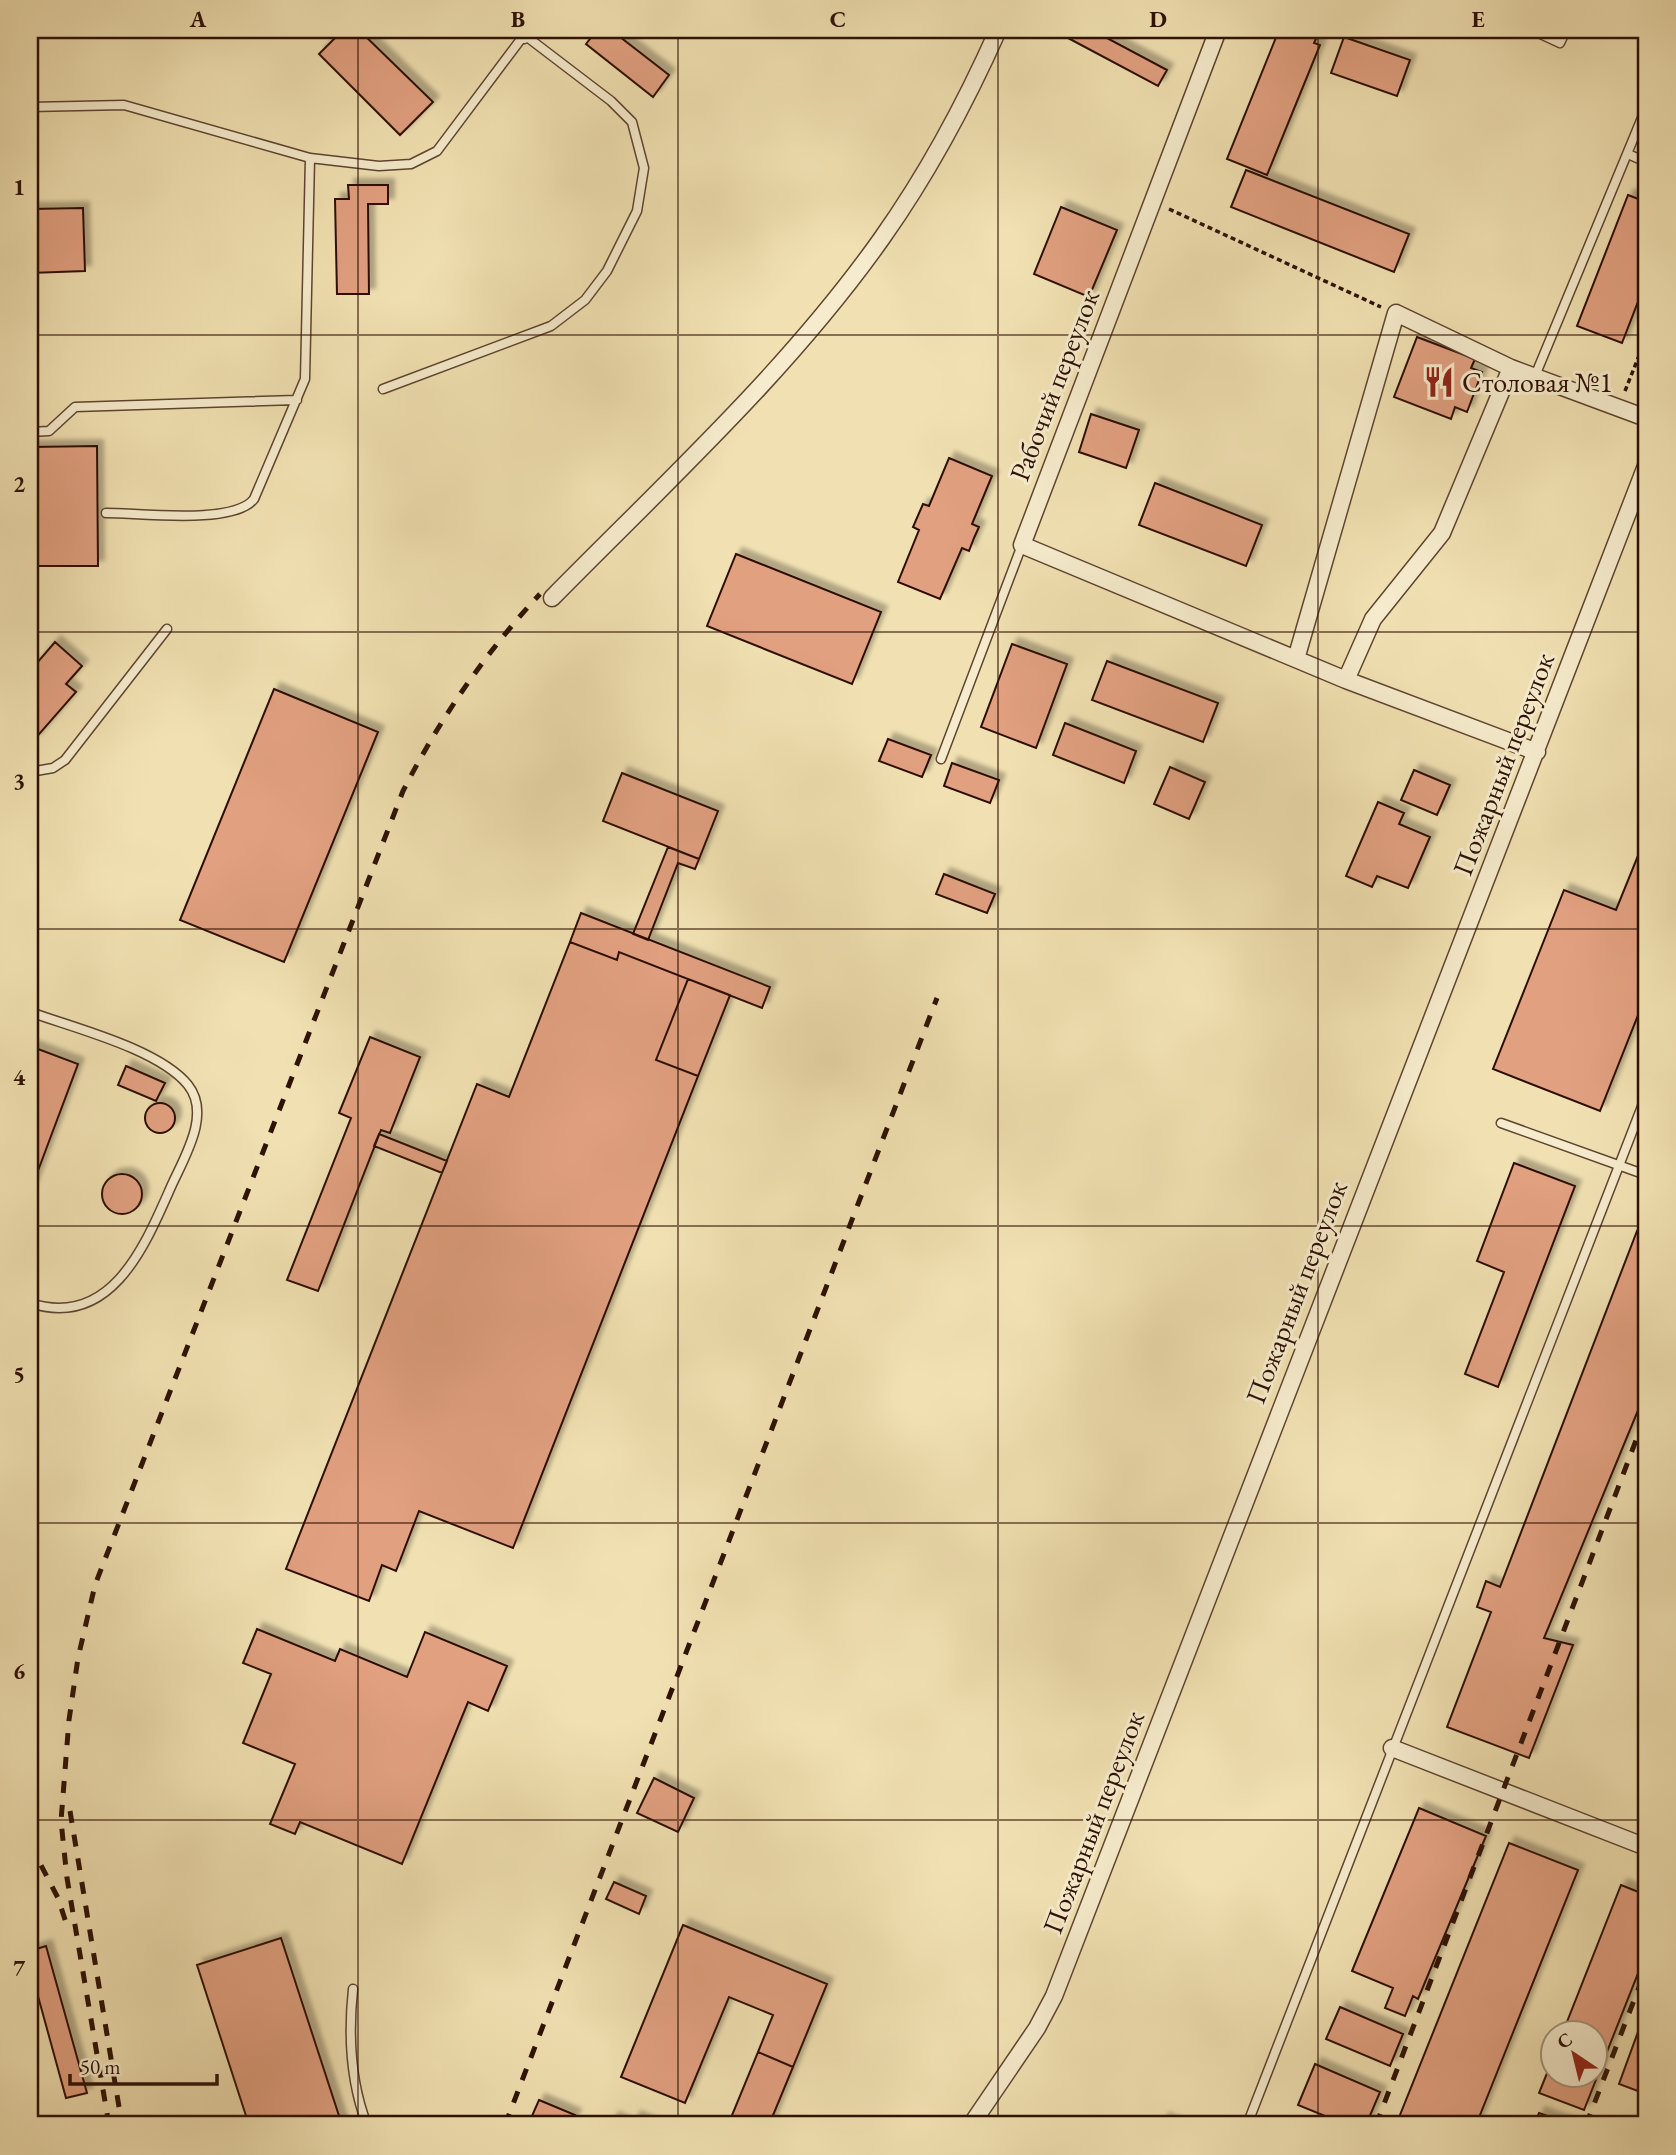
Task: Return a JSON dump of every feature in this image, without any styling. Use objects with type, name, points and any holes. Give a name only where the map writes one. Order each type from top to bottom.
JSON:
[{"type":"street","points":[[552,598],[757,389],[848,283],[911,195],[958,114],[998,30]]},
{"type":"street","name":"Рабочий переулок","points":[[1022,545],[1218,30]]},
{"type":"street","points":[[1296,659],[1396,313],[1511,368],[1646,418]]},
{"type":"street","points":[[1346,680],[1373,619],[1443,533],[1511,368]]},
{"type":"street","name":"Пожарный переулок","points":[[971,2125],[1037,2028],[1054,1996],[1646,466]]},
{"type":"street","points":[[1022,545],[1346,680],[1537,751]]},
{"type":"street","points":[[1392,1748],[1646,1847]]},
{"type":"lane","points":[[1532,30],[1560,43],[1566,30]]},
{"type":"lane","points":[[30,107],[124,105],[310,158],[379,166],[411,164],[428,158],[437,151],[523,31],[611,101],[632,122],[645,168],[637,211],[607,271],[585,300],[551,326],[383,389]]},
{"type":"lane","points":[[1535,376],[1646,108]]},
{"type":"lane","points":[[1629,154],[1646,162]]},
{"type":"lane","points":[[106,513],[228,514],[249,506],[297,400],[308,362],[310,158]]},
{"type":"lane","points":[[30,432],[48,431],[75,407],[297,400]]},
{"type":"lane","name":"Рабочий переулок","points":[[941,759],[1022,545]]},
{"type":"lane","points":[[30,772],[53,768],[65,760],[167,629]]},
{"type":"lane","points":[[30,1012],[169,1066],[190,1087],[196,1101],[197,1115],[190,1144],[134,1264],[104,1293],[73,1307],[57,1309],[30,1303]]},
{"type":"lane","points":[[1247,2125],[1646,1096]]},
{"type":"lane","points":[[1501,1123],[1646,1175]]},
{"type":"lane","points":[[353,1989],[350,2043],[356,2096],[367,2125]]},
{"type":"path","points":[[1151,201],[1396,313]]},
{"type":"path","points":[[1619,407],[1646,338]]},
{"type":"building","points":[[343,30],[359,30],[433,102],[400,135],[319,54]]},
{"type":"building","points":[[597,30],[611,30],[669,75],[653,97],[586,44]]},
{"type":"building","points":[[1053,30],[1092,30],[1167,70],[1158,86]]},
{"type":"building","points":[[1279,30],[1320,30],[1314,43],[1320,45],[1267,175],[1227,159]]},
{"type":"building","points":[[1344,37],[1410,60],[1397,96],[1331,73]]},
{"type":"building","points":[[1246,170],[1409,234],[1394,272],[1231,207]]},
{"type":"building","points":[[348,185],[388,185],[388,204],[368,204],[369,294],[337,294],[335,199],[349,199]]},
{"type":"building","points":[[1628,195],[1646,202],[1646,281],[1622,343],[1577,326]]},
{"type":"building","points":[[1061,207],[1117,230],[1089,297],[1034,274]]},
{"type":"building","points":[[83,208],[85,271],[30,273],[30,209]]},
{"type":"building","name":"Столовая №1","points":[[1417,337],[1475,359],[1471,368],[1482,372],[1467,412],[1455,407],[1451,419],[1394,397]]},
{"type":"building","points":[[1091,414],[1139,430],[1126,468],[1079,452]]},
{"type":"building","points":[[97,446],[98,566],[30,566],[30,447]]},
{"type":"building","points":[[949,458],[992,476],[972,524],[979,527],[969,551],[962,548],[940,599],[898,582],[919,530],[913,527],[923,504],[929,506]]},
{"type":"building","points":[[1155,483],[1262,525],[1246,566],[1139,525]]},
{"type":"building","points":[[736,554],[881,612],[852,684],[707,626]]},
{"type":"building","points":[[55,642],[82,666],[66,684],[76,692],[34,740],[30,737],[30,671]]},
{"type":"building","points":[[1012,644],[1067,664],[1036,748],[981,727]]},
{"type":"building","points":[[1107,661],[1218,703],[1203,742],[1092,700]]},
{"type":"building","points":[[274,689],[378,732],[284,962],[180,920]]},
{"type":"building","points":[[1065,723],[1136,751],[1124,783],[1053,755]]},
{"type":"building","points":[[888,739],[931,755],[922,777],[879,761]]},
{"type":"building","points":[[952,763],[999,780],[990,803],[944,786]]},
{"type":"building","points":[[1170,767],[1205,782],[1189,819],[1154,804]]},
{"type":"building","points":[[1414,770],[1450,785],[1437,815],[1401,800]]},
{"type":"building","points":[[622,773],[718,811],[699,859],[603,821]]},
{"type":"building","points":[[1378,802],[1404,813],[1399,824],[1430,837],[1408,888],[1377,876],[1372,887],[1346,876]]},
{"type":"building","points":[[1646,836],[1646,995],[1600,1111],[1493,1069],[1564,890],[1616,910]]},
{"type":"building","points":[[668,847],[699,859],[695,869],[678,863],[648,940],[633,934]]},
{"type":"building","points":[[944,874],[995,894],[987,913],[936,894]]},
{"type":"building","points":[[581,913],[770,987],[762,1008],[619,952],[617,960],[570,942]]},
{"type":"building","points":[[570,942],[617,960],[619,952],[688,979],[656,1060],[698,1076],[513,1548],[419,1511],[396,1571],[382,1565],[369,1601],[286,1569],[477,1084],[509,1097]]},
{"type":"building","points":[[688,979],[730,995],[698,1076],[656,1060]]},
{"type":"building","points":[[370,1037],[420,1057],[390,1133],[381,1130],[318,1291],[287,1280],[351,1118],[339,1113]]},
{"type":"building","points":[[30,1046],[78,1064],[30,1192]]},
{"type":"building","points":[[126,1066],[165,1083],[156,1101],[118,1085]]},
{"type":"building","points":[[160,1103],[171,1107],[175,1118],[171,1129],[160,1133],[149,1129],[145,1118],[149,1107]]},
{"type":"building","points":[[379,1134],[447,1161],[442,1173],[374,1146]]},
{"type":"building","points":[[1514,1163],[1575,1186],[1498,1387],[1465,1374],[1504,1272],[1477,1261]]},
{"type":"building","points":[[122,1174],[136,1180],[142,1194],[136,1208],[122,1214],[108,1208],[102,1194],[108,1180]]},
{"type":"building","points":[[1637,1231],[1646,1235],[1646,1391],[1544,1638],[1573,1645],[1529,1758],[1447,1727],[1491,1612],[1477,1607],[1486,1581],[1500,1587]]},
{"type":"building","points":[[257,1629],[335,1661],[340,1649],[407,1677],[425,1632],[507,1666],[488,1711],[468,1702],[402,1864],[300,1822],[295,1834],[270,1824],[295,1764],[243,1743],[271,1674],[243,1663]]},
{"type":"building","points":[[654,1778],[694,1798],[678,1832],[637,1813]]},
{"type":"building","points":[[1419,1808],[1486,1836],[1418,1999],[1413,1996],[1405,2016],[1385,2008],[1393,1988],[1352,1971]]},
{"type":"building","points":[[1509,1843],[1578,1870],[1476,2125],[1396,2125]]},
{"type":"building","points":[[614,1882],[646,1896],[639,1914],[606,1899]]},
{"type":"building","points":[[1621,1885],[1646,1895],[1646,1953],[1610,2044],[1610,2018],[1569,2018]]},
{"type":"building","points":[[683,1925],[827,1984],[793,2067],[758,2052],[773,2015],[729,1997],[685,2103],[621,2077]]},
{"type":"building","points":[[281,1938],[342,2125],[249,2125],[197,1965]]},
{"type":"building","points":[[46,1946],[87,2093],[66,2098],[30,1967],[30,1951]]},
{"type":"building","points":[[1340,2007],[1403,2034],[1390,2066],[1326,2039]]},
{"type":"building","points":[[1646,2010],[1646,2094],[1619,2084]]},
{"type":"building","points":[[758,2052],[793,2067],[769,2125],[728,2125]]},
{"type":"building","points":[[1315,2064],[1380,2092],[1366,2125],[1347,2125],[1298,2105]]},
{"type":"building","points":[[1541,2088],[1593,2088],[1584,2110],[1539,2093]]},
{"type":"building","points":[[539,2100],[575,2115],[570,2125],[528,2125]]},
{"type":"building","points":[[1539,2113],[1573,2125],[1534,2125]]},
{"type":"building","points":[[635,2117],[653,2125],[631,2125]]},
{"type":"building","points":[[613,2118],[629,2125],[609,2125]]},
{"type":"building","points":[[1163,2119],[1178,2125],[1161,2125]]},
{"type":"railway","points":[[109,2125],[67,1878],[61,1821],[69,1720],[78,1658],[95,1585],[403,791],[464,688],[500,640],[540,594]]},
{"type":"railway","points":[[505,2125],[937,998]]},
{"type":"railway","points":[[1376,2125],[1646,1414]]},
{"type":"railway","points":[[70,1811],[122,2125]]},
{"type":"railway","points":[[30,1844],[58,1898],[68,1929]]},
{"type":"railway","points":[[1586,2125],[1646,1969]]},
{"type":"place","name":"Столовая №1","points":[[1439,382]]}]
